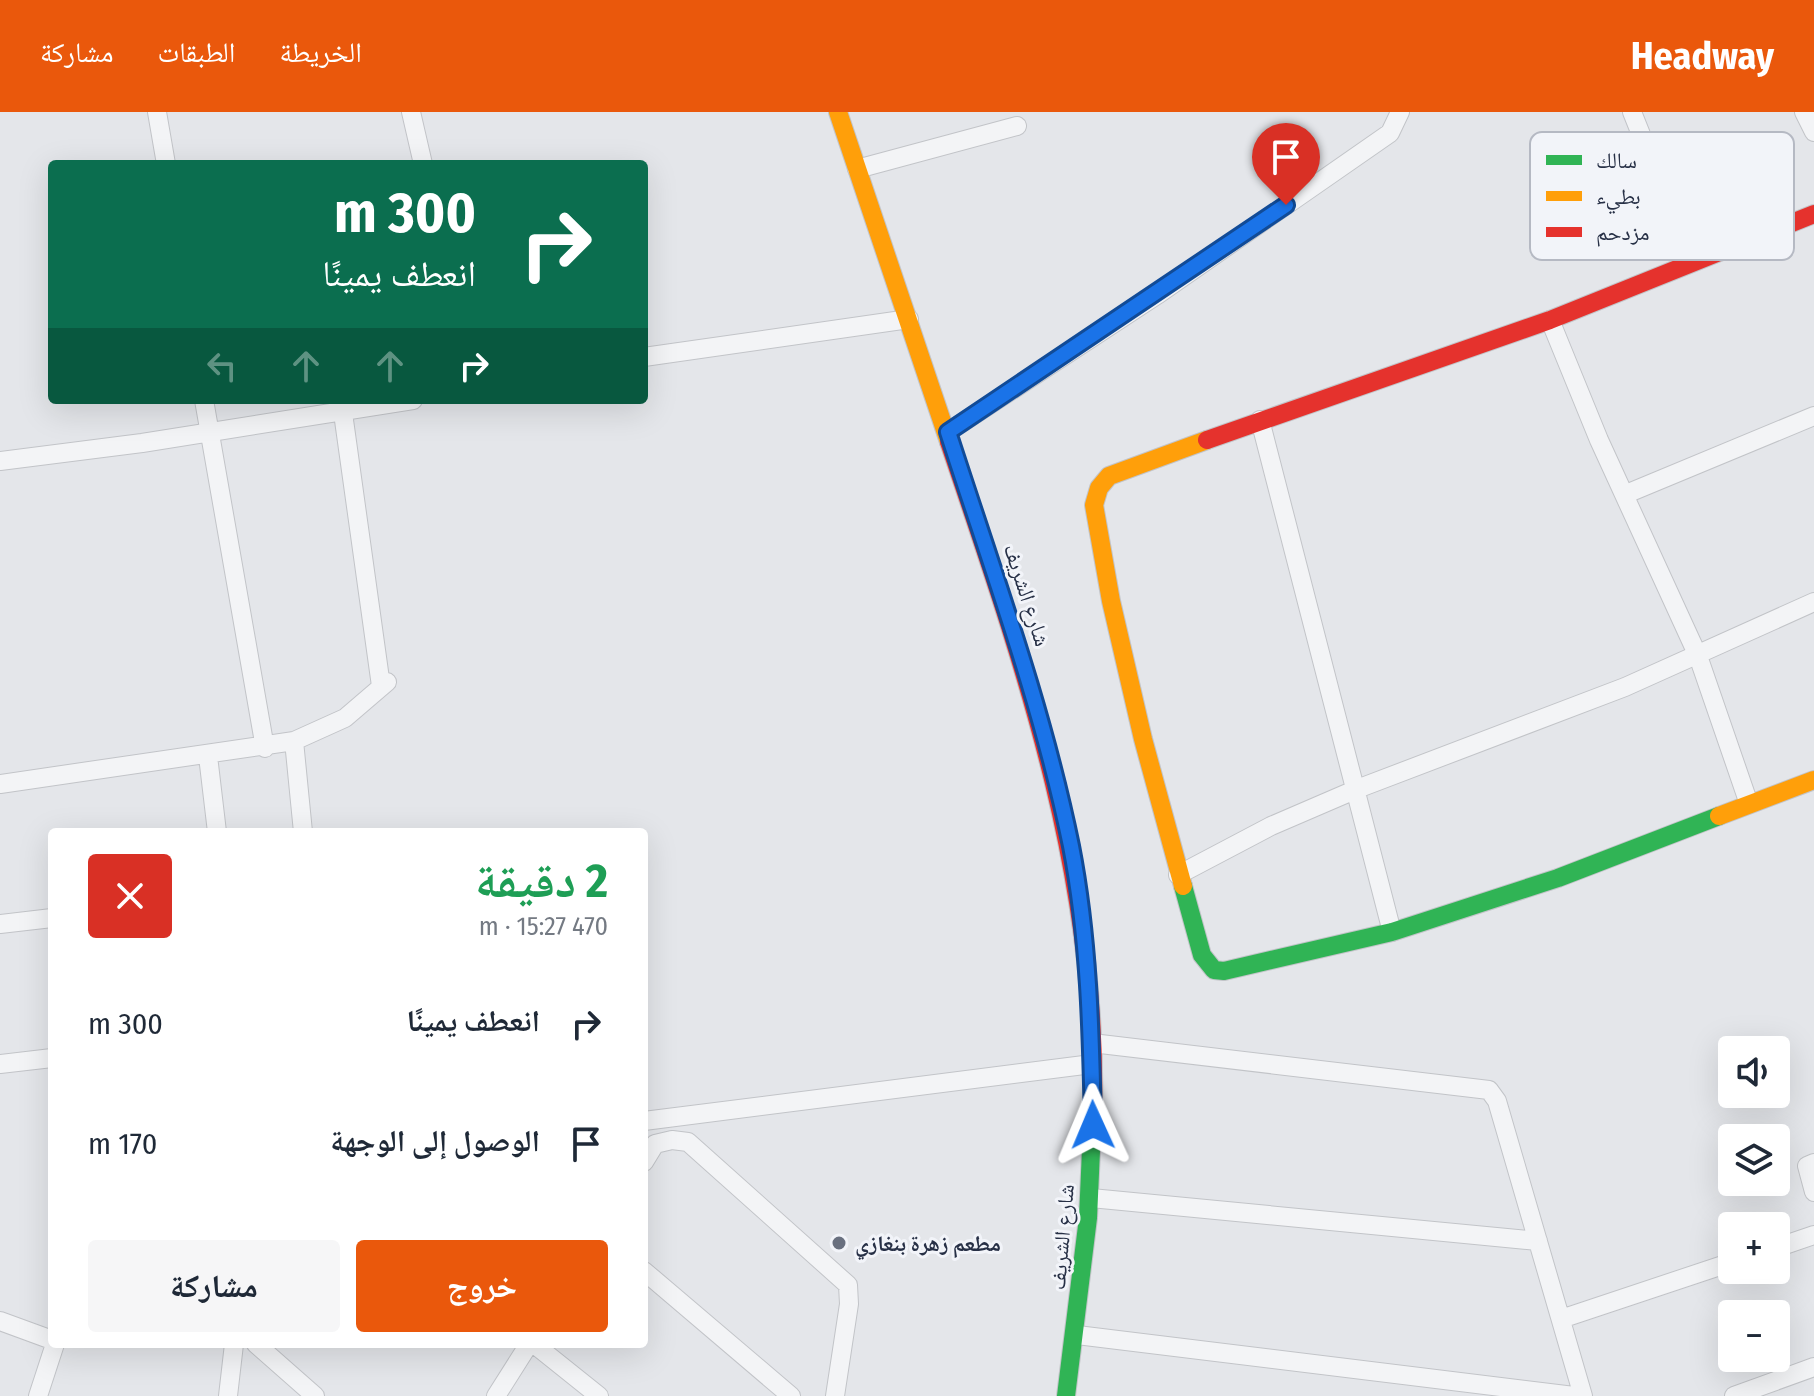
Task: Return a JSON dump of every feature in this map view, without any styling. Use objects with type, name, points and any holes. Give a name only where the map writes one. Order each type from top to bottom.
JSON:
[{"type":"street","points":[[157,112],[165,160]]},
{"type":"street","points":[[411,112],[422,160]]},
{"type":"street","name":"شارع الشريف","points":[[838,112],[948,432],[1051,756],[1083,920],[1092,1043],[1091,1198],[1077,1335],[1066,1396]]},
{"type":"street","points":[[948,432],[1157,295],[1390,133],[1400,112]]},
{"type":"street","points":[[1632,112],[1640,132]]},
{"type":"street","points":[[1804,112],[1814,132]]},
{"type":"street","points":[[857,169],[1017,126]]},
{"type":"street","points":[[1794,222],[1814,214]]},
{"type":"street","points":[[1697,260],[1550,320],[1260,420],[1109,476],[1099,488],[1094,505],[1114,616],[1178,875],[1202,955],[1214,970],[1224,971],[1392,932],[1558,878],[1814,780]]},
{"type":"street","points":[[648,356],[909,319]]},
{"type":"street","points":[[1550,320],[1599,440],[1698,656],[1749,804]]},
{"type":"street","points":[[205,404],[265,748]]},
{"type":"street","points":[[0,461],[209,433],[391,404]]},
{"type":"street","points":[[0,784],[265,748],[294,741],[345,718],[384,684],[343,413]]},
{"type":"street","points":[[1626,494],[1814,416]]},
{"type":"street","points":[[1260,420],[1392,932]]},
{"type":"street","points":[[1178,875],[1271,826],[1357,789],[1698,656],[1814,602]]},
{"type":"street","points":[[294,741],[303,828]]},
{"type":"street","points":[[208,756],[217,828]]},
{"type":"street","points":[[0,924],[48,918]]},
{"type":"street","points":[[1092,1043],[1489,1090],[1497,1101],[1583,1396]]},
{"type":"street","points":[[0,1064],[48,1058]]},
{"type":"street","points":[[648,1120],[1092,1064]]},
{"type":"street","points":[[648,1155],[655,1144],[672,1140],[688,1142],[846,1282],[850,1289],[849,1304],[835,1396]]},
{"type":"street","points":[[1814,1163],[1807,1166],[1814,1192]]},
{"type":"street","points":[[1091,1198],[1538,1241]]},
{"type":"street","points":[[1790,1243],[1814,1235]]},
{"type":"street","points":[[1561,1319],[1718,1267]]},
{"type":"street","points":[[648,1274],[791,1396]]},
{"type":"street","points":[[0,1321],[48,1340]]},
{"type":"street","points":[[1077,1335],[1574,1396]]},
{"type":"street","points":[[38,1396],[51,1348]]},
{"type":"street","points":[[228,1396],[234,1348]]},
{"type":"street","points":[[261,1348],[315,1396]]},
{"type":"street","points":[[496,1396],[528,1348]]},
{"type":"street","points":[[536,1348],[599,1396]]},
{"type":"street","points":[[1734,1396],[1814,1367]]},
{"type":"traffic: fast","points":[[1183,886],[1202,955],[1214,970],[1224,971],[1392,932],[1558,878],[1719,816]]},
{"type":"traffic: fast","points":[[1066,1396],[1088,1218],[1093,1105]]},
{"type":"traffic: slow","points":[[838,112],[949,442]]},
{"type":"traffic: slow","points":[[1183,886],[1143,739],[1111,601],[1094,505],[1099,488],[1109,476],[1207,440]]},
{"type":"traffic: slow","points":[[1719,816],[1814,780]]},
{"type":"traffic: jam","points":[[1794,222],[1814,214]]},
{"type":"traffic: jam","points":[[1207,440],[1550,320],[1699,260]]},
{"type":"traffic: jam","points":[[949,442],[1028,686],[1069,850],[1083,934],[1091,1019],[1093,1105]]},
{"type":"place","name":"مطعم زهرة بنغازي","points":[[839,1243]]},
{"type":"route","points":[[1093,1125],[1092,1043],[1083,920],[1071,849],[1051,756],[1024,664],[948,432],[1157,295],[1286,205]]}]
